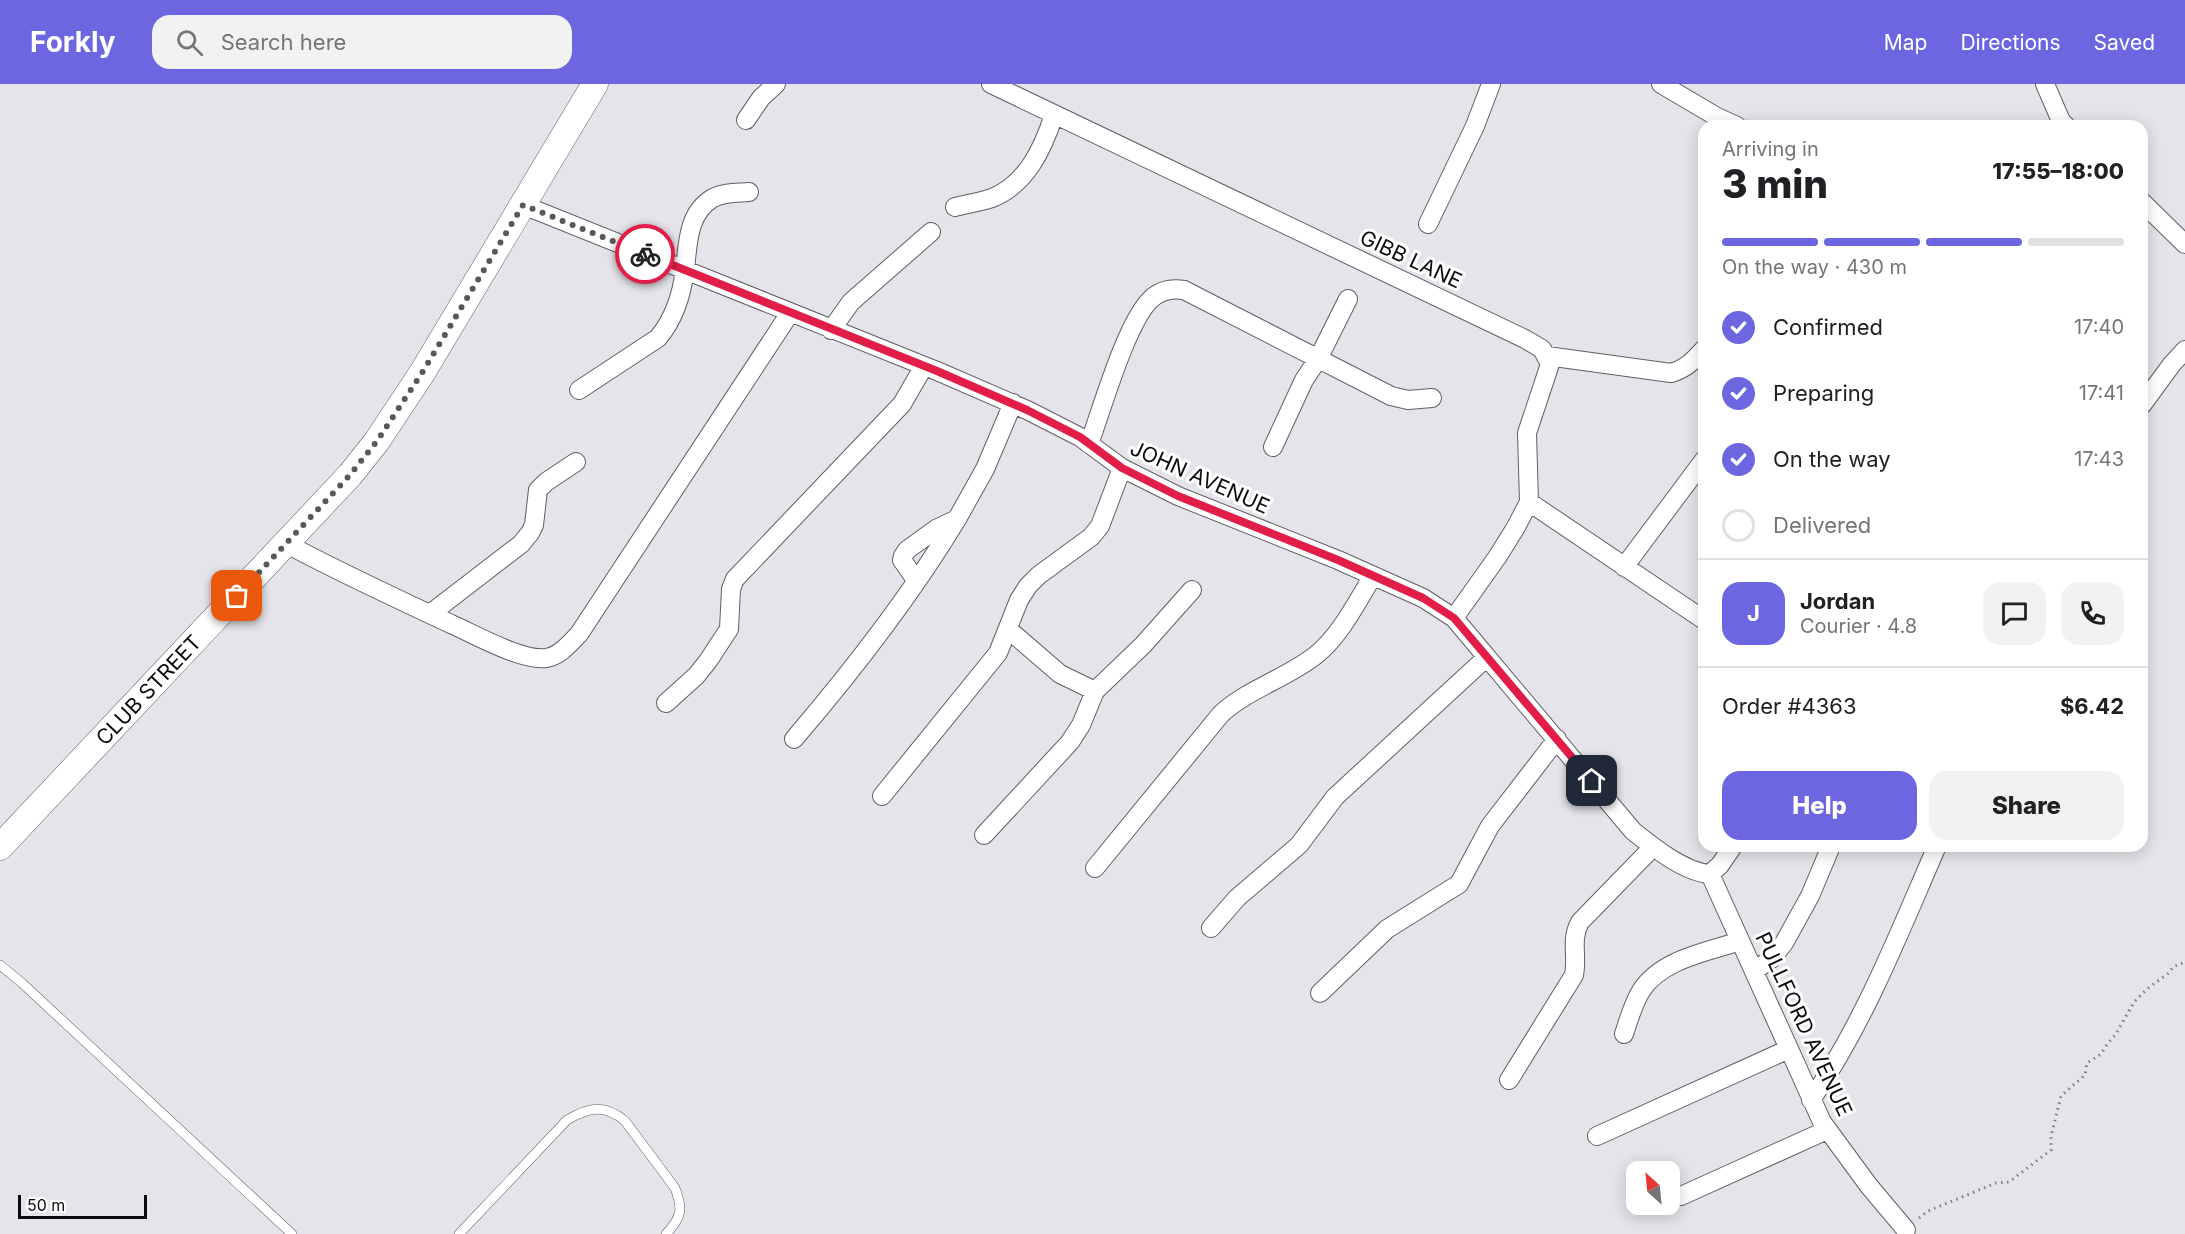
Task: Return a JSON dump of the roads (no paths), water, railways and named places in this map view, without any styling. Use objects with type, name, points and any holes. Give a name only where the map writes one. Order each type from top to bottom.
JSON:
[{"type":"main road","name":"CLUB STREET","points":[[0,847],[350,475],[383,432],[422,373],[595,84]]},
{"type":"street","points":[[746,120],[761,98],[776,84]]},
{"type":"street","name":"GIBB LANE","points":[[991,84],[1023,91],[1054,114],[1506,329],[1534,343],[1547,356]]},
{"type":"street","points":[[1428,224],[1475,126],[1491,84]]},
{"type":"street","points":[[1661,84],[1724,120]]},
{"type":"street","points":[[2045,84],[2058,120]]},
{"type":"street","points":[[955,207],[992,198],[1020,179],[1037,157],[1046,140],[1054,114]]},
{"type":"street","points":[[579,390],[658,338],[666,328],[677,306],[691,229],[703,206],[723,194],[750,192]]},
{"type":"street","name":"JOHN AVENUE","points":[[523,205],[1013,404],[1061,427],[1122,468],[1178,496],[1435,604],[1454,618],[1622,819],[1653,847],[1690,868],[1710,874]]},
{"type":"street","points":[[2148,208],[2185,244]]},
{"type":"street","points":[[831,330],[851,302],[931,232]]},
{"type":"street","points":[[1089,444],[1136,322],[1149,300],[1159,292],[1169,289],[1184,290],[1391,396],[1408,400],[1432,398]]},
{"type":"street","points":[[1273,447],[1304,380],[1318,359],[1348,299]]},
{"type":"street","points":[[285,543],[343,574],[430,614],[527,656],[548,657],[564,649],[579,634],[790,312]]},
{"type":"street","points":[[2148,397],[2185,350]]},
{"type":"street","points":[[1454,618],[1498,556],[1529,502],[1527,433],[1549,371],[1550,364],[1547,356],[1671,373],[1681,370],[1698,355]]},
{"type":"street","points":[[666,703],[696,676],[729,629],[731,589],[735,579],[902,404],[924,366]]},
{"type":"street","points":[[794,739],[839,687],[957,519],[985,469],[1013,404]]},
{"type":"street","points":[[430,614],[522,544],[534,525],[537,490],[576,462]]},
{"type":"street","points":[[882,796],[998,653],[1019,600],[1028,586],[1039,575],[1090,537],[1100,526],[1122,468]]},
{"type":"street","points":[[1624,567],[1698,468]]},
{"type":"street","points":[[1529,502],[1698,616]]},
{"type":"street","points":[[916,580],[902,560],[904,553],[936,529],[957,519]]},
{"type":"street","points":[[1095,868],[1221,714],[1317,653],[1338,632],[1373,576]]},
{"type":"street","points":[[984,835],[1070,742],[1081,725],[1095,691],[1149,638],[1192,590]]},
{"type":"street","points":[[1009,630],[1060,674],[1095,691]]},
{"type":"street","points":[[1212,928],[1237,898],[1299,845],[1335,797],[1487,657]]},
{"type":"street","points":[[1320,993],[1387,929],[1462,881],[1484,835],[1557,739]]},
{"type":"street","points":[[1509,1080],[1574,975],[1573,938],[1580,922],[1653,847]]},
{"type":"street","points":[[1710,874],[1720,866],[1728,852]]},
{"type":"street","points":[[1754,971],[1771,959],[1784,943],[1809,896],[1828,852]]},
{"type":"street","points":[[1811,1100],[1849,1041],[1874,992],[1933,852]]},
{"type":"street","name":"PULLFORD AVENUE","points":[[1710,874],[1811,1100],[1827,1130],[1906,1230]]},
{"type":"street","points":[[1624,1034],[1631,1011],[1640,994],[1648,982],[1661,971],[1679,962],[1740,940]]},
{"type":"street","points":[[1597,1136],[1789,1049]]},
{"type":"street","points":[[1681,1196],[1827,1130]]},
{"type":"lane","points":[[0,965],[292,1234]]},
{"type":"lane","points":[[459,1234],[567,1120],[597,1108],[615,1113],[625,1121],[675,1188],[679,1198],[680,1215],[677,1223],[666,1234]]}]
